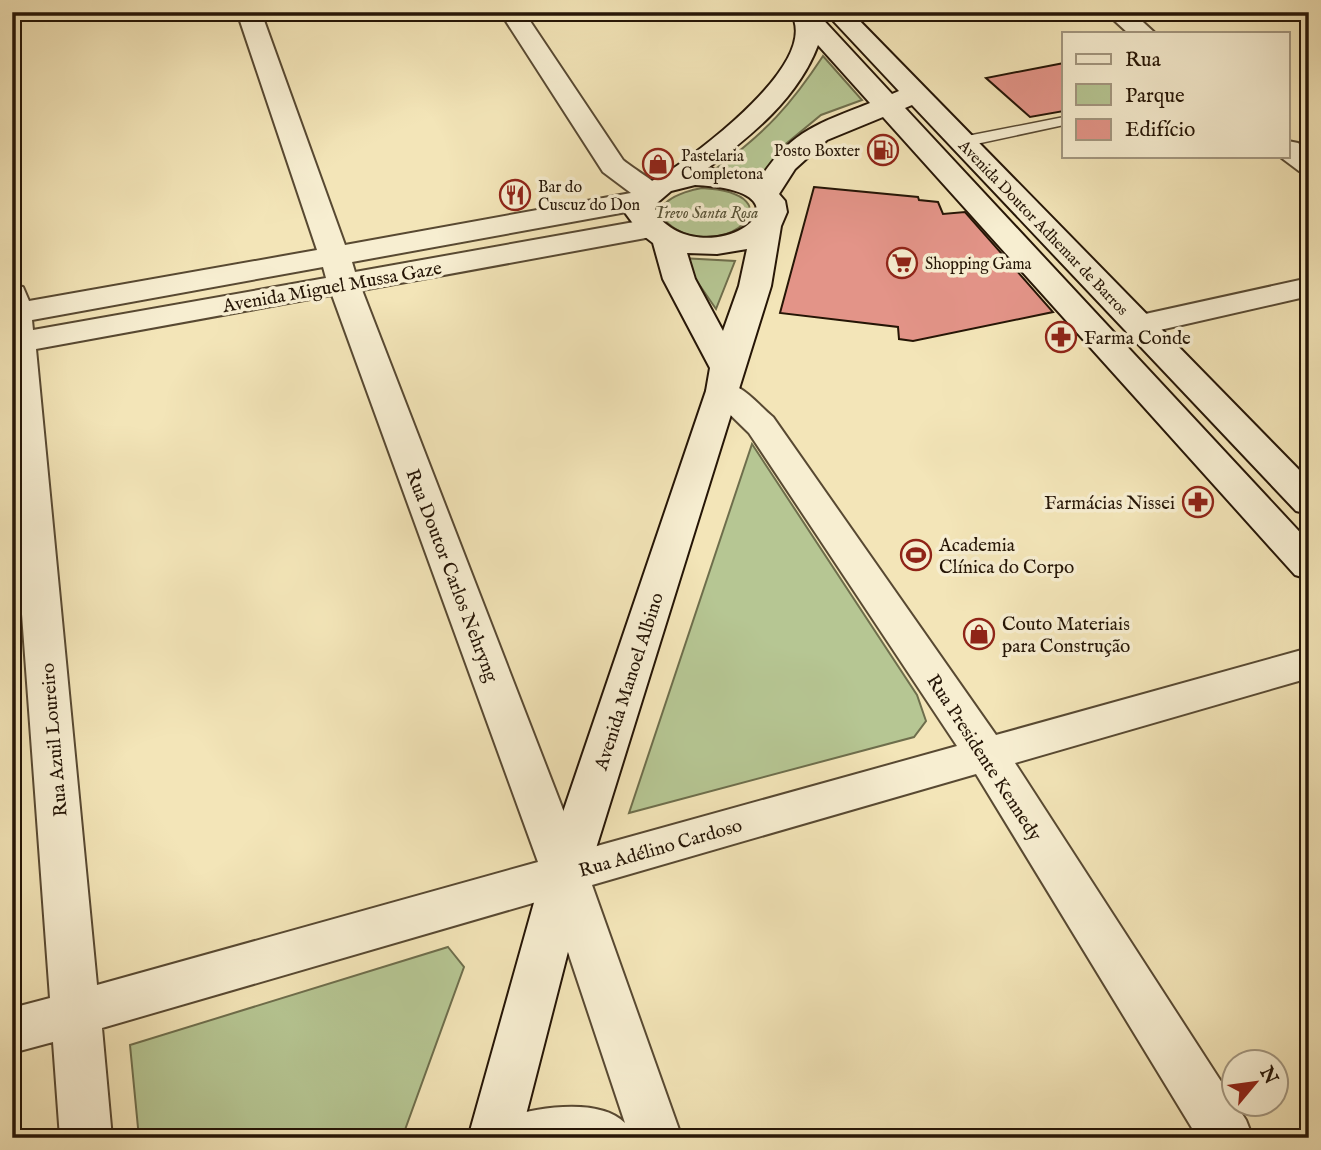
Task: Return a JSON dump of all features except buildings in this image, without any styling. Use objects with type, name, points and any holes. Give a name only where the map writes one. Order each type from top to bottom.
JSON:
[{"type":"street","name":"Rua Doutor Carlos Nehryng","points":[[249,12],[340,270],[565,874],[656,1138]]},
{"type":"street","points":[[512,12],[613,166],[657,207],[683,243],[722,245],[755,235],[766,227]]},
{"type":"street","name":"Avenida Doutor Adhemar de Barros","points":[[837,12],[903,99],[1309,566]]},
{"type":"street","points":[[1117,12],[1142,32]]},
{"type":"street","name":"Avenida Miguel Mussa Gaze","points":[[14,322],[340,270],[657,207],[762,109],[787,81],[806,44],[804,15]]},
{"type":"street","name":"Avenida Doutor Adhemar de Barros","points":[[804,15],[903,99],[962,142],[1309,502]]},
{"type":"street","points":[[657,207],[714,176],[734,179],[764,195],[785,164],[817,134],[858,115],[903,99]]},
{"type":"street","points":[[1290,151],[1309,165]]},
{"type":"street","name":"Avenida Manoel Albino","points":[[494,1138],[565,874],[755,286],[766,227],[771,217],[771,206],[764,195]]},
{"type":"street","name":"Rua Presidente Kennedy","points":[[657,207],[680,279],[725,379],[761,425],[986,754],[1227,1138]]},
{"type":"street","points":[[1138,325],[1309,287]]},
{"type":"street","name":"Rua Azuil Loureiro","points":[[14,322],[86,1138]]},
{"type":"street","name":"Rua Adélino Cardoso","points":[[12,1031],[1309,663]]},
{"type":"street","points":[[517,1138],[562,1132],[597,1134],[605,1138]]},
{"type":"lane","points":[[962,142],[1062,121]]},
{"type":"green space","points":[[823,56],[862,100],[821,115],[781,148],[762,180],[718,167],[776,117]]},
{"type":"green space","name":"Trevo Santa Rosa","points":[[702,188],[731,193],[746,202],[750,212],[744,223],[732,232],[714,237],[694,236],[674,228],[665,220],[661,213],[668,201],[685,192]]},
{"type":"green space","points":[[681,258],[735,261],[716,309]]},
{"type":"green space","points":[[752,444],[917,695],[926,721],[914,737],[629,813]]},
{"type":"green space","points":[[448,947],[464,967],[402,1138],[139,1138],[130,1045]]},
{"type":"place","name":"Posto Boxter","points":[[883,150]]},
{"type":"place","name":"Pastelaria Completona","points":[[658,164]]},
{"type":"place","name":"Bar do Cuscuz do Don","points":[[515,195]]},
{"type":"place","name":"Shopping Gama","points":[[902,263]]},
{"type":"place","name":"Farma Conde","points":[[1061,337]]},
{"type":"place","name":"Farmácias Nissei","points":[[1198,502]]},
{"type":"place","name":"Academia Clínica do Corpo","points":[[916,555]]},
{"type":"place","name":"Couto Materiais para Construção","points":[[979,634]]}]
